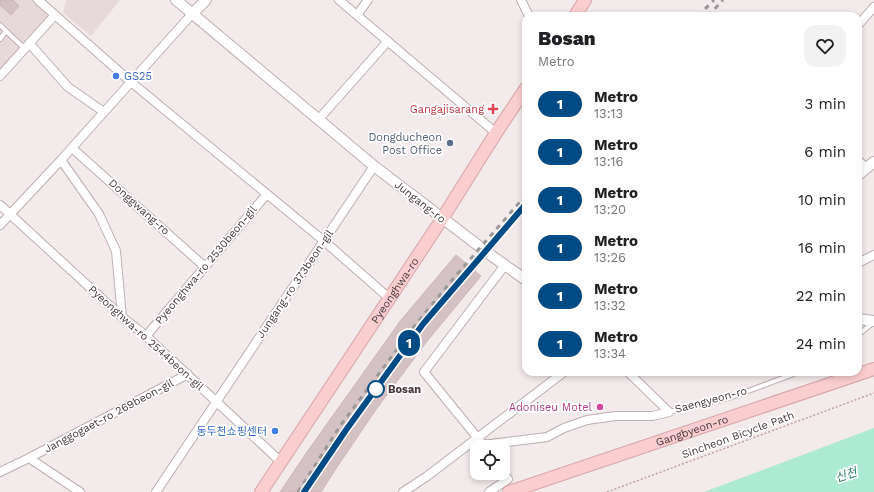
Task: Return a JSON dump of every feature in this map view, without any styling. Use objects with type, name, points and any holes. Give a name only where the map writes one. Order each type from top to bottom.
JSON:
[{"type":"main road","points":[[578,12],[586,0]]},
{"type":"main road","name":"Pyeonghwa-ro","points":[[262,492],[442,219],[522,94]]},
{"type":"main road","name":"Gangbyeon-ro","points":[[862,373],[874,369]]},
{"type":"main road","name":"Gangbyeon-ro","points":[[509,492],[853,376]]},
{"type":"street","points":[[38,0],[131,82],[324,240],[389,298]]},
{"type":"street","name":"Jungang-ro","points":[[176,0],[374,166],[442,219],[522,277]]},
{"type":"street","points":[[0,225],[206,0]]},
{"type":"street","points":[[338,0],[496,133]]},
{"type":"street","points":[[357,15],[368,0]]},
{"type":"street","points":[[521,0],[527,12]]},
{"type":"street","points":[[862,20],[874,7]]},
{"type":"street","points":[[0,76],[56,15]]},
{"type":"street","points":[[318,120],[388,41]]},
{"type":"street","points":[[28,47],[68,87],[104,112]]},
{"type":"street","name":"Donggwang-ro","points":[[72,148],[205,267]]},
{"type":"street","points":[[61,160],[99,214],[116,251],[122,317]]},
{"type":"street","points":[[862,172],[870,165]]},
{"type":"street","name":"Jungang-ro 373beon-gil","points":[[156,492],[374,166]]},
{"type":"street","name":"Pyeonghwa-ro 2530beon-gil","points":[[146,336],[267,194]]},
{"type":"street","name":"Pyeonghwa-ro 2544beon-gil","points":[[0,205],[122,317],[146,336],[188,374],[282,462]]},
{"type":"street","points":[[862,261],[874,255]]},
{"type":"street","points":[[479,440],[424,372],[505,265]]},
{"type":"street","points":[[862,320],[874,321]]},
{"type":"street","name":"Janggogaet-ro 269beon-gil","points":[[0,472],[188,374]]},
{"type":"street","points":[[403,492],[426,477],[559,376]]},
{"type":"street","points":[[632,376],[669,412]]},
{"type":"street","points":[[510,442],[547,437],[564,428],[587,420],[616,416],[653,416],[669,412]]},
{"type":"street","name":"Janggogaet-ro 269beon-gil","points":[[29,458],[80,492]]},
{"type":"street","points":[[489,492],[507,480]]},
{"type":"lane","points":[[0,25],[28,47]]},
{"type":"lane","points":[[0,39],[6,31]]},
{"type":"lane","points":[[862,332],[874,321]]},
{"type":"lane","name":"Saengyeon-ro","points":[[669,412],[732,396],[787,376]]},
{"type":"path","name":"Sincheon Bicycle Path","points":[[607,492],[874,393]]},
{"type":"shaded area","points":[[0,0],[34,0],[52,15],[0,72]]},
{"type":"shaded area","points":[[66,0],[120,0],[91,36],[63,13]]},
{"type":"water","name":"신천","points":[[874,428],[874,492],[704,492]]},
{"type":"building","points":[[0,0],[13,0],[19,6],[11,15],[0,5]]},
{"type":"building","points":[[456,255],[481,276],[428,340],[377,408],[321,492],[280,492],[401,320]]},
{"type":"railway","points":[[702,12],[714,0]]},
{"type":"railway","points":[[712,12],[723,0]]},
{"type":"railway","points":[[298,492],[340,426],[416,324],[522,200]]},
{"type":"railway","points":[[431,315],[522,209]]},
{"type":"railway","points":[[318,470],[406,347]]},
{"type":"metro line","name":"1","points":[[304,492],[346,430],[423,324],[522,209]]},
{"type":"place","name":"GS25","points":[[116,76]]},
{"type":"place","name":"Gangajisarang","points":[[493,109]]},
{"type":"place","name":"Dongducheon Post Office","points":[[450,143]]},
{"type":"place","name":"Bosan","points":[[376,389]]},
{"type":"place","name":"Adoniseu Motel","points":[[600,407]]},
{"type":"place","name":"동두천쇼핑센터","points":[[275,431]]}]
